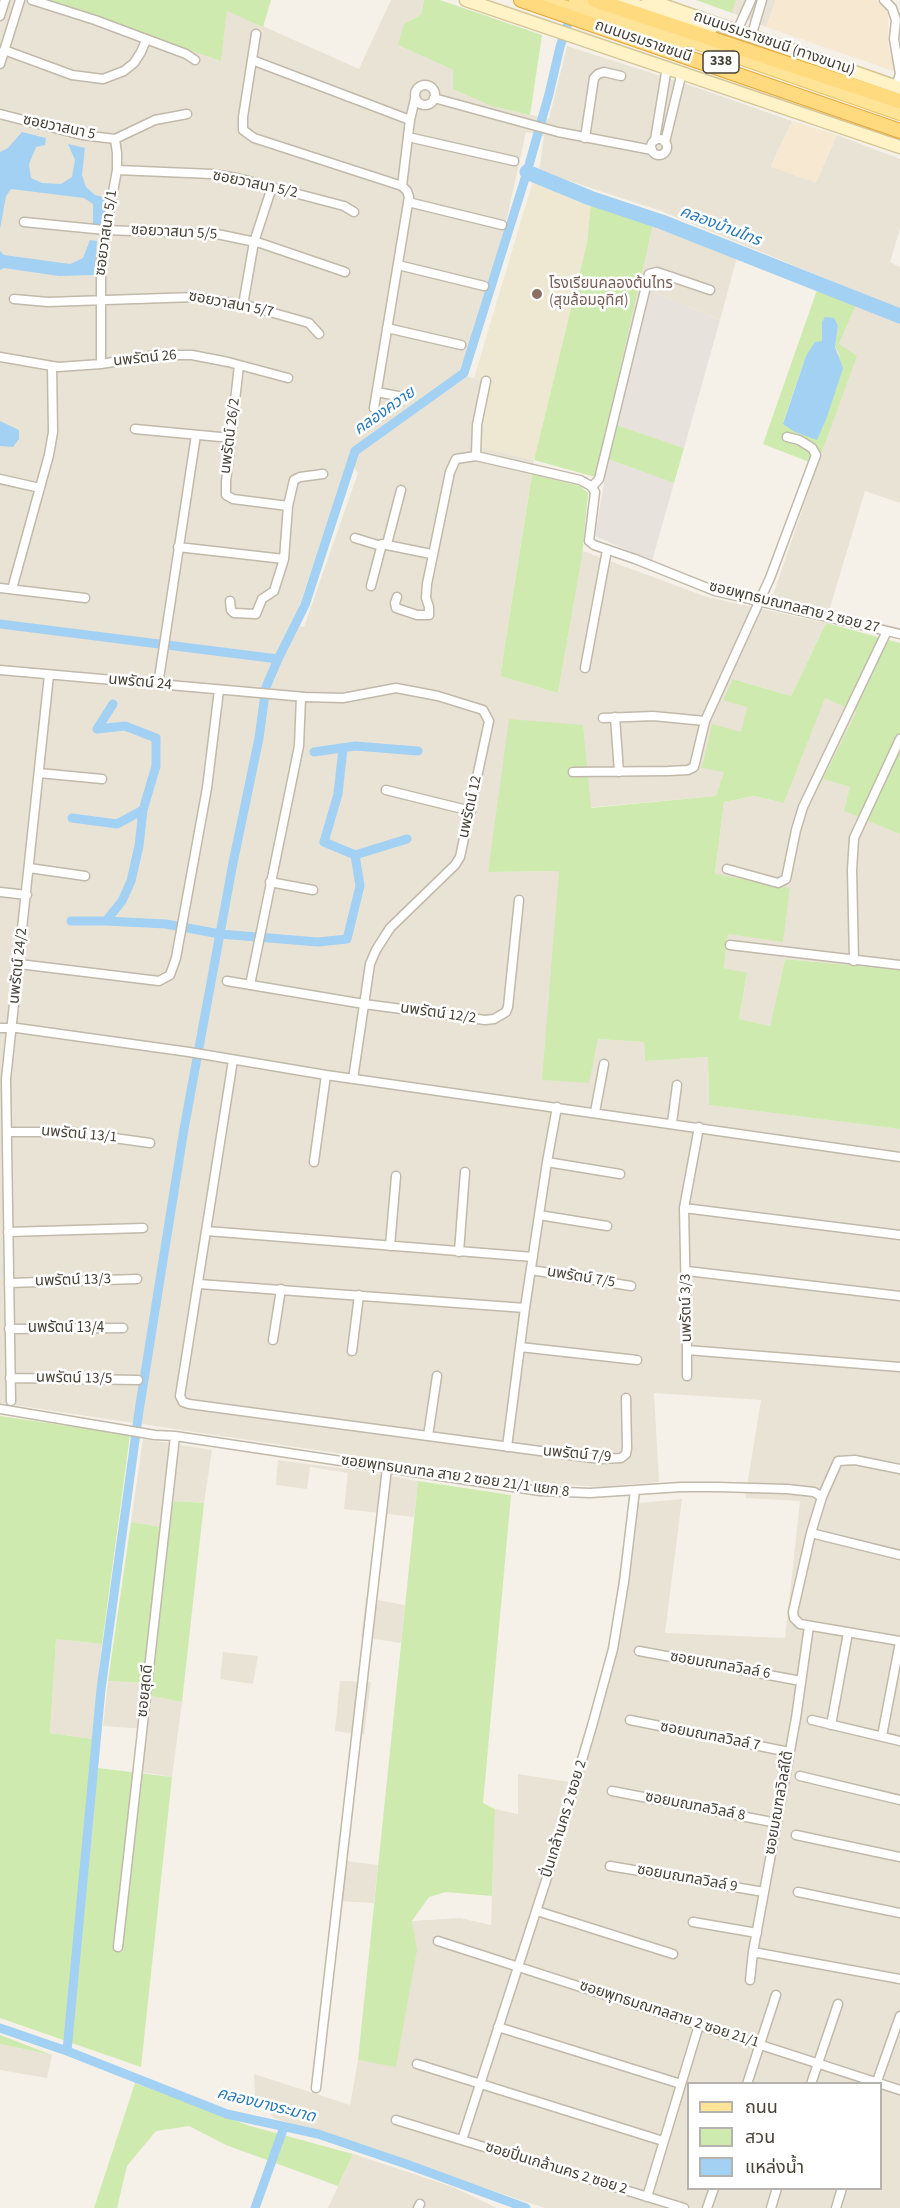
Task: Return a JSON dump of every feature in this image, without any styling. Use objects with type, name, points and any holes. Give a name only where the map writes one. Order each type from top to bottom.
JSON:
[{"type":"highway","name":"ถนนบรมราชชนนี","points":[[521,0],[546,5],[572,27],[900,131]]},
{"type":"highway","name":"ถนนบรมราชชนนี","points":[[595,0],[900,101]]},
{"type":"main road","name":"338","points":[[466,0],[544,27],[572,27],[667,67],[900,147]]},
{"type":"main road","points":[[491,0],[632,49],[703,79]]},
{"type":"main road","name":"338","points":[[576,0],[900,113]]},
{"type":"main road","points":[[620,0],[742,41],[828,63]]},
{"type":"main road","name":"ถนนบรมราชชนนี (ทางขนาน)","points":[[648,0],[898,88]]},
{"type":"main road","name":"338","points":[[546,5],[900,124]]},
{"type":"street","points":[[0,16],[5,0]]},
{"type":"street","points":[[0,64],[20,0]]},
{"type":"street","points":[[32,0],[95,20],[186,54],[195,60]]},
{"type":"street","points":[[737,31],[751,0]]},
{"type":"street","points":[[751,37],[762,0]]},
{"type":"street","points":[[884,0],[892,8],[896,20],[894,39],[900,74],[898,88]]},
{"type":"street","points":[[256,34],[243,130],[254,138],[402,186],[408,193],[374,408]]},
{"type":"street","points":[[4,50],[72,75],[103,79],[124,71],[134,63],[146,40]]},
{"type":"street","points":[[252,60],[410,120]]},
{"type":"street","points":[[652,150],[667,67]]},
{"type":"street","points":[[585,138],[594,78],[604,72],[621,76]]},
{"type":"street","points":[[434,98],[558,132],[652,150],[655,154],[662,154],[667,149],[665,142],[682,72]]},
{"type":"street","points":[[402,186],[416,89],[424,84],[433,88],[434,98],[430,103],[423,105],[415,99]]},
{"type":"street","name":"ซอยวาสนา 5","points":[[0,114],[82,135],[114,139],[155,120],[187,114]]},
{"type":"street","points":[[408,137],[514,161]]},
{"type":"street","name":"ซอยวาสนา 5/1","points":[[101,364],[101,258],[117,170],[114,139]]},
{"type":"street","points":[[655,140],[661,139],[665,142]]},
{"type":"street","name":"ซอยวาสนา 5/2","points":[[117,170],[212,174],[237,178],[344,206],[354,212]]},
{"type":"street","points":[[243,305],[254,242],[272,187]]},
{"type":"street","points":[[408,202],[502,225]]},
{"type":"street","name":"ซอยวาสนา 5/5","points":[[24,222],[105,230],[217,234],[254,242],[345,272]]},
{"type":"street","points":[[398,265],[484,286]]},
{"type":"street","points":[[397,597],[396,608],[417,615],[429,615],[426,593],[432,554],[454,460],[476,456],[580,480],[592,488],[599,479],[650,274],[657,272],[710,290]]},
{"type":"street","name":"ซอยวาสนา 5/7","points":[[14,299],[48,302],[195,297],[243,305],[309,323],[319,334]]},
{"type":"street","points":[[387,328],[461,345]]},
{"type":"street","name":"นพรัตน์ 26","points":[[0,357],[52,366],[101,364],[156,356],[192,355],[288,378]]},
{"type":"street","name":"นพรัตน์ 26/2","points":[[239,365],[225,482],[226,495],[233,499],[288,506]]},
{"type":"street","points":[[12,590],[40,488],[52,432],[52,366]]},
{"type":"street","points":[[476,456],[477,425],[486,381]]},
{"type":"street","points":[[376,392],[403,397]]},
{"type":"street","points":[[135,429],[231,438]]},
{"type":"street","points":[[158,685],[196,435]]},
{"type":"street","points":[[573,772],[688,770],[693,768],[705,721],[759,602],[816,456],[812,448],[787,437]]},
{"type":"street","points":[[230,601],[231,610],[234,613],[258,614],[262,599],[276,587],[284,559],[288,506],[294,480],[323,474]]},
{"type":"street","points":[[0,479],[40,488]]},
{"type":"street","name":"ซอยพุทธมณฑลสาย 2 ซอย 27","points":[[592,488],[596,492],[589,541],[594,545],[715,591],[900,634]]},
{"type":"street","points":[[371,586],[401,490]]},
{"type":"street","points":[[355,538],[432,554]]},
{"type":"street","points":[[178,547],[284,559]]},
{"type":"street","points":[[585,668],[607,550]]},
{"type":"street","points":[[0,588],[85,598]]},
{"type":"street","points":[[727,869],[778,883],[786,879],[803,807],[887,631]]},
{"type":"street","name":"นพรัตน์ 24","points":[[0,670],[280,694]]},
{"type":"street","name":"นพรัตน์ 24/2","points":[[11,1401],[6,1079],[49,675]]},
{"type":"street","name":"นพรัตน์ 12","points":[[280,694],[343,698],[396,688],[438,696],[481,708],[489,721],[465,841],[455,866],[400,918],[376,950],[370,964],[353,1078]]},
{"type":"street","points":[[19,963],[159,981],[170,975],[180,935],[207,788],[219,690]]},
{"type":"street","points":[[250,985],[299,746],[301,697]]},
{"type":"street","points":[[603,718],[653,716],[705,721]]},
{"type":"street","points":[[615,717],[620,772]]},
{"type":"street","points":[[854,961],[852,870],[854,838],[900,739]]},
{"type":"street","points":[[39,773],[102,779]]},
{"type":"street","points":[[386,790],[471,811]]},
{"type":"street","points":[[29,868],[85,876]]},
{"type":"street","points":[[270,882],[314,890]]},
{"type":"street","points":[[0,892],[27,895]]},
{"type":"street","name":"นพรัตน์ 12/2","points":[[364,1004],[485,1020],[506,1012],[519,900]]},
{"type":"street","points":[[730,945],[900,965]]},
{"type":"street","points":[[227,981],[364,1004]]},
{"type":"street","points":[[0,1028],[189,1052],[326,1075],[900,1157]]},
{"type":"street","points":[[233,1060],[180,1396],[183,1402],[189,1404],[507,1447],[525,1308],[557,1107]]},
{"type":"street","points":[[595,1112],[604,1064]]},
{"type":"street","points":[[314,1162],[326,1075]]},
{"type":"street","points":[[672,1123],[677,1084]]},
{"type":"street","name":"นพรัตน์ 3/3","points":[[699,1127],[684,1208],[687,1350],[900,1367]]},
{"type":"street","name":"นพรัตน์ 13/1","points":[[7,1132],[71,1132],[150,1143]]},
{"type":"street","points":[[547,1162],[620,1174]]},
{"type":"street","points":[[459,1252],[465,1172]]},
{"type":"street","points":[[390,1246],[396,1176]]},
{"type":"street","points":[[684,1208],[900,1235]]},
{"type":"street","points":[[539,1215],[607,1226]]},
{"type":"street","points":[[8,1232],[143,1228]]},
{"type":"street","points":[[207,1231],[533,1257]]},
{"type":"street","name":"นพรัตน์ 7/5","points":[[531,1270],[631,1286]]},
{"type":"street","points":[[687,1271],[900,1296]]},
{"type":"street","name":"นพรัตน์ 13/3","points":[[9,1283],[138,1279]]},
{"type":"street","points":[[199,1284],[525,1308]]},
{"type":"street","points":[[273,1340],[281,1289]]},
{"type":"street","points":[[352,1352],[359,1295]]},
{"type":"street","name":"นพรัตน์ 13/4","points":[[9,1329],[123,1328]]},
{"type":"street","points":[[520,1347],[637,1360]]},
{"type":"street","points":[[687,1350],[687,1376]]},
{"type":"street","points":[[428,1436],[437,1376]]},
{"type":"street","name":"นพรัตน์ 13/5","points":[[10,1378],[138,1380]]},
{"type":"street","name":"นพรัตน์ 7/9","points":[[507,1447],[578,1458],[621,1458],[626,1454],[627,1448],[626,1398]]},
{"type":"street","name":"ซอยพุทธมณฑล สาย 2 ซอย 21/1 แยก 8","points":[[0,1409],[155,1435],[175,1436],[540,1491],[590,1493],[681,1487],[787,1489],[814,1492],[822,1497]]},
{"type":"street","name":"ซอยสุดดี","points":[[118,1947],[175,1436]]},
{"type":"street","points":[[882,1736],[900,1641],[810,1626],[796,1622],[793,1612],[811,1533],[822,1497],[838,1461],[855,1460],[900,1469]]},
{"type":"street","points":[[316,2088],[387,1468]]},
{"type":"street","name":"ปิ่นเกล้านคร 2 ซอย 2","points":[[462,2140],[537,1911],[613,1649],[635,1490]]},
{"type":"street","points":[[811,1533],[900,1554]]},
{"type":"street","name":"ซอยมณฑลวิลล์ใต้","points":[[750,1980],[810,1626]]},
{"type":"street","points":[[831,1725],[848,1633]]},
{"type":"street","name":"ซอยมณฑลวิลล์ 6","points":[[639,1651],[801,1681]]},
{"type":"street","name":"ซอยมณฑลวิลล์ 7","points":[[630,1720],[789,1752]]},
{"type":"street","points":[[812,1720],[900,1741]]},
{"type":"street","points":[[800,1776],[900,1800]]},
{"type":"street","name":"ซอยมณฑลวิลล์ 8","points":[[612,1791],[777,1823]]},
{"type":"street","points":[[796,1835],[900,1857]]},
{"type":"street","name":"ซอยมณฑลวิลล์ 9","points":[[610,1866],[764,1892]]},
{"type":"street","points":[[798,1892],[900,1912]]},
{"type":"street","points":[[537,1911],[673,1954]]},
{"type":"street","points":[[693,1922],[757,1933]]},
{"type":"street","name":"ซอยพุทธมณฑลสาย 2 ซอย 21/1","points":[[438,1941],[874,2082]]},
{"type":"street","points":[[753,1952],[900,1979]]},
{"type":"street","points":[[748,2082],[776,1995]]},
{"type":"street","points":[[812,2082],[838,2004]]},
{"type":"street","points":[[877,2082],[900,2016]]},
{"type":"street","points":[[647,2197],[699,2025]]},
{"type":"street","points":[[498,2027],[681,2084]]},
{"type":"street","points":[[417,2064],[663,2141]]},
{"type":"street","name":"ซอยพุทธมณฑลสาย 2 ซอย 21/1","points":[[882,2085],[900,2090]]},
{"type":"street","name":"ซอยปิ่นเกล้านคร 2 ซอย 2","points":[[396,2120],[684,2208]]},
{"type":"street","points":[[707,2208],[713,2190]]},
{"type":"street","points":[[771,2208],[776,2190]]},
{"type":"street","points":[[836,2208],[841,2190]]},
{"type":"shaded area","points":[[0,0],[42,0],[221,61],[227,10],[359,69],[391,0],[424,0],[421,15],[398,45],[453,70],[492,106],[549,119],[567,46],[792,121],[771,166],[816,182],[837,135],[900,159],[900,229],[890,262],[900,267],[900,309],[661,211],[539,171],[544,136],[526,132],[501,245],[471,342],[458,374],[489,382],[481,447],[534,460],[500,676],[558,693],[583,551],[707,597],[826,623],[791,696],[734,679],[747,707],[741,733],[702,767],[724,772],[716,796],[497,816],[488,872],[559,871],[598,1039],[644,1042],[645,1061],[708,1057],[709,1105],[900,1129],[900,2208],[545,2208],[274,2118],[255,2096],[254,2074],[350,2105],[358,2060],[396,2066],[416,1950],[412,1921],[460,1918],[491,1925],[495,1809],[518,1814],[518,1774],[569,1782],[608,1653],[629,1504],[682,1499],[665,1633],[785,1638],[800,1501],[745,1498],[761,1400],[654,1393],[659,1482],[599,1487],[531,1482],[0,1403]],"holes":[[[349,459],[358,473],[304,627],[293,625]]]},
{"type":"shaded area","points":[[736,0],[776,0],[766,27],[732,13]]},
{"type":"shaded area","points":[[776,0],[877,0],[888,13],[888,45],[896,72],[766,27]]},
{"type":"shaded area","points":[[792,121],[837,135],[816,183],[771,167]]},
{"type":"shaded area","name":"โรงเรียนคลองต้นไทร (สุขล้อมอุทิศ)","points":[[533,181],[591,202],[587,243],[534,460],[481,447],[489,382],[474,378]]},
{"type":"shaded area","points":[[653,225],[737,257],[720,320],[639,286]]},
{"type":"shaded area","points":[[639,286],[720,320],[684,448],[607,422]]},
{"type":"shaded area","points":[[857,303],[900,320],[900,503],[865,491],[829,611],[772,598],[826,440],[839,344]]},
{"type":"shaded area","points":[[608,459],[674,483],[652,561],[595,536]]},
{"type":"shaded area","points":[[825,697],[856,712],[823,779],[850,787],[845,811],[900,834],[900,970],[785,959],[770,1026],[739,1019],[747,974],[724,968],[728,934],[715,875],[724,802],[754,796],[784,803]]},
{"type":"shaded area","points":[[143,1439],[212,1450],[204,1503],[175,1501],[169,1528],[131,1522]]},
{"type":"shaded area","points":[[278,1460],[418,1481],[414,1517],[344,1509],[348,1473],[310,1467],[307,1489],[276,1485]]},
{"type":"shaded area","points":[[366,1598],[405,1605],[401,1643],[361,1637]]},
{"type":"shaded area","points":[[56,1639],[102,1644],[92,1739],[50,1733]]},
{"type":"shaded area","points":[[223,1652],[258,1656],[253,1684],[220,1679]]},
{"type":"shaded area","points":[[108,1681],[142,1683],[151,1696],[182,1702],[172,1777],[141,1772],[147,1729],[103,1726]]},
{"type":"shaded area","points":[[340,1681],[371,1682],[364,1735],[335,1731]]},
{"type":"shaded area","points":[[338,1860],[378,1865],[374,1903],[333,1901]]},
{"type":"shaded area","points":[[0,2044],[52,2055],[47,2078],[0,2070]]},
{"type":"shaded area","points":[[353,2154],[453,2187],[497,2208],[328,2208]]},
{"type":"green space","points":[[42,0],[271,0],[263,27],[227,11],[221,61]]},
{"type":"green space","points":[[424,0],[440,0],[542,35],[530,115],[492,106],[453,89],[453,70],[398,45],[404,24],[421,15]]},
{"type":"green space","points":[[696,0],[736,0],[732,13]]},
{"type":"green space","points":[[591,202],[653,225],[595,477],[534,460],[587,243]]},
{"type":"green space","points":[[817,290],[857,303],[839,344],[857,356],[817,465],[763,444]],"holes":[[[822,322],[838,326],[835,347],[840,355],[783,423],[806,356],[815,343],[822,342]]]},
{"type":"green space","points":[[616,425],[684,448],[674,483],[608,459]]},
{"type":"green space","points":[[532,474],[580,486],[588,493],[582,557],[558,693],[500,676]]},
{"type":"green space","points":[[826,623],[900,643],[900,834],[844,811],[850,787],[823,779],[856,712],[825,698],[784,803],[754,796],[724,802],[715,874],[790,888],[783,942],[728,934],[724,968],[747,973],[739,1019],[770,1026],[785,959],[900,970],[900,1129],[709,1105],[708,1057],[645,1061],[644,1042],[598,1039],[589,1083],[542,1080],[559,871],[488,872],[509,719],[583,725],[591,808],[716,796],[724,772],[702,768],[712,724],[741,732],[747,707],[723,700],[733,679],[791,696]]},
{"type":"green space","points":[[0,1416],[130,1435],[102,1644],[56,1639],[50,1733],[92,1739],[90,1767],[172,1777],[141,2067],[0,2018]]},
{"type":"green space","points":[[418,1481],[511,1495],[483,1803],[495,1809],[492,1896],[446,1892],[429,1897],[412,1921],[417,1950],[396,2067],[358,2060]]},
{"type":"green space","points":[[174,1501],[204,1503],[182,1702],[151,1696],[142,1683],[108,1681],[131,1522],[168,1528]]},
{"type":"green space","points":[[0,2035],[52,2055],[0,2044]]},
{"type":"green space","points":[[135,2083],[250,2126],[353,2154],[338,2186],[226,2145],[189,2126],[156,2131],[127,2166],[117,2208],[94,2208]]},
{"type":"water","points":[[22,132],[46,138],[45,145],[36,147],[29,164],[31,178],[42,183],[61,184],[72,177],[75,160],[68,144],[85,148],[82,175],[86,187],[95,195],[107,198],[101,226],[93,224],[93,204],[84,198],[11,189],[6,196],[0,229],[0,152],[8,148]]},
{"type":"water","points":[[90,240],[97,241],[94,275],[59,276],[4,268],[0,270],[0,251],[4,255],[70,264],[83,258]]},
{"type":"water","points":[[825,317],[834,318],[838,326],[835,347],[843,368],[817,440],[795,432],[783,424],[806,356],[815,342],[822,341],[822,322]]},
{"type":"water","points":[[0,421],[19,430],[19,439],[13,447],[0,446]]},
{"type":"waterway","name":"คลองควาย","points":[[0,624],[278,659],[305,605],[355,451],[464,373],[527,172],[571,14]]},
{"type":"waterway","name":"คลองบ้านไทร","points":[[527,172],[590,198],[662,222],[900,316]]},
{"type":"waterway","points":[[67,2051],[101,1689],[139,1411],[184,1129],[233,863],[259,738],[266,687],[278,659]]},
{"type":"waterway","points":[[72,818],[117,824],[143,810],[156,766],[156,738],[125,726],[97,729],[113,704]]},
{"type":"waterway","points":[[314,752],[355,746],[418,751]]},
{"type":"waterway","points":[[106,921],[166,924],[220,934],[318,942],[347,939],[360,886],[355,855],[324,842],[338,794],[343,748]]},
{"type":"waterway","points":[[71,921],[106,921],[122,901],[131,881],[139,846],[143,810]]},
{"type":"waterway","points":[[355,855],[407,839]]},
{"type":"waterway","name":"คลองบางระมาด","points":[[0,2028],[67,2051],[227,2114],[318,2134],[526,2208]]},
{"type":"waterway","points":[[255,2208],[284,2127]]},
{"type":"place","name":"โรงเรียนคลองต้นไทร (สุขล้อมอุทิศ)","points":[[537,294]]}]
